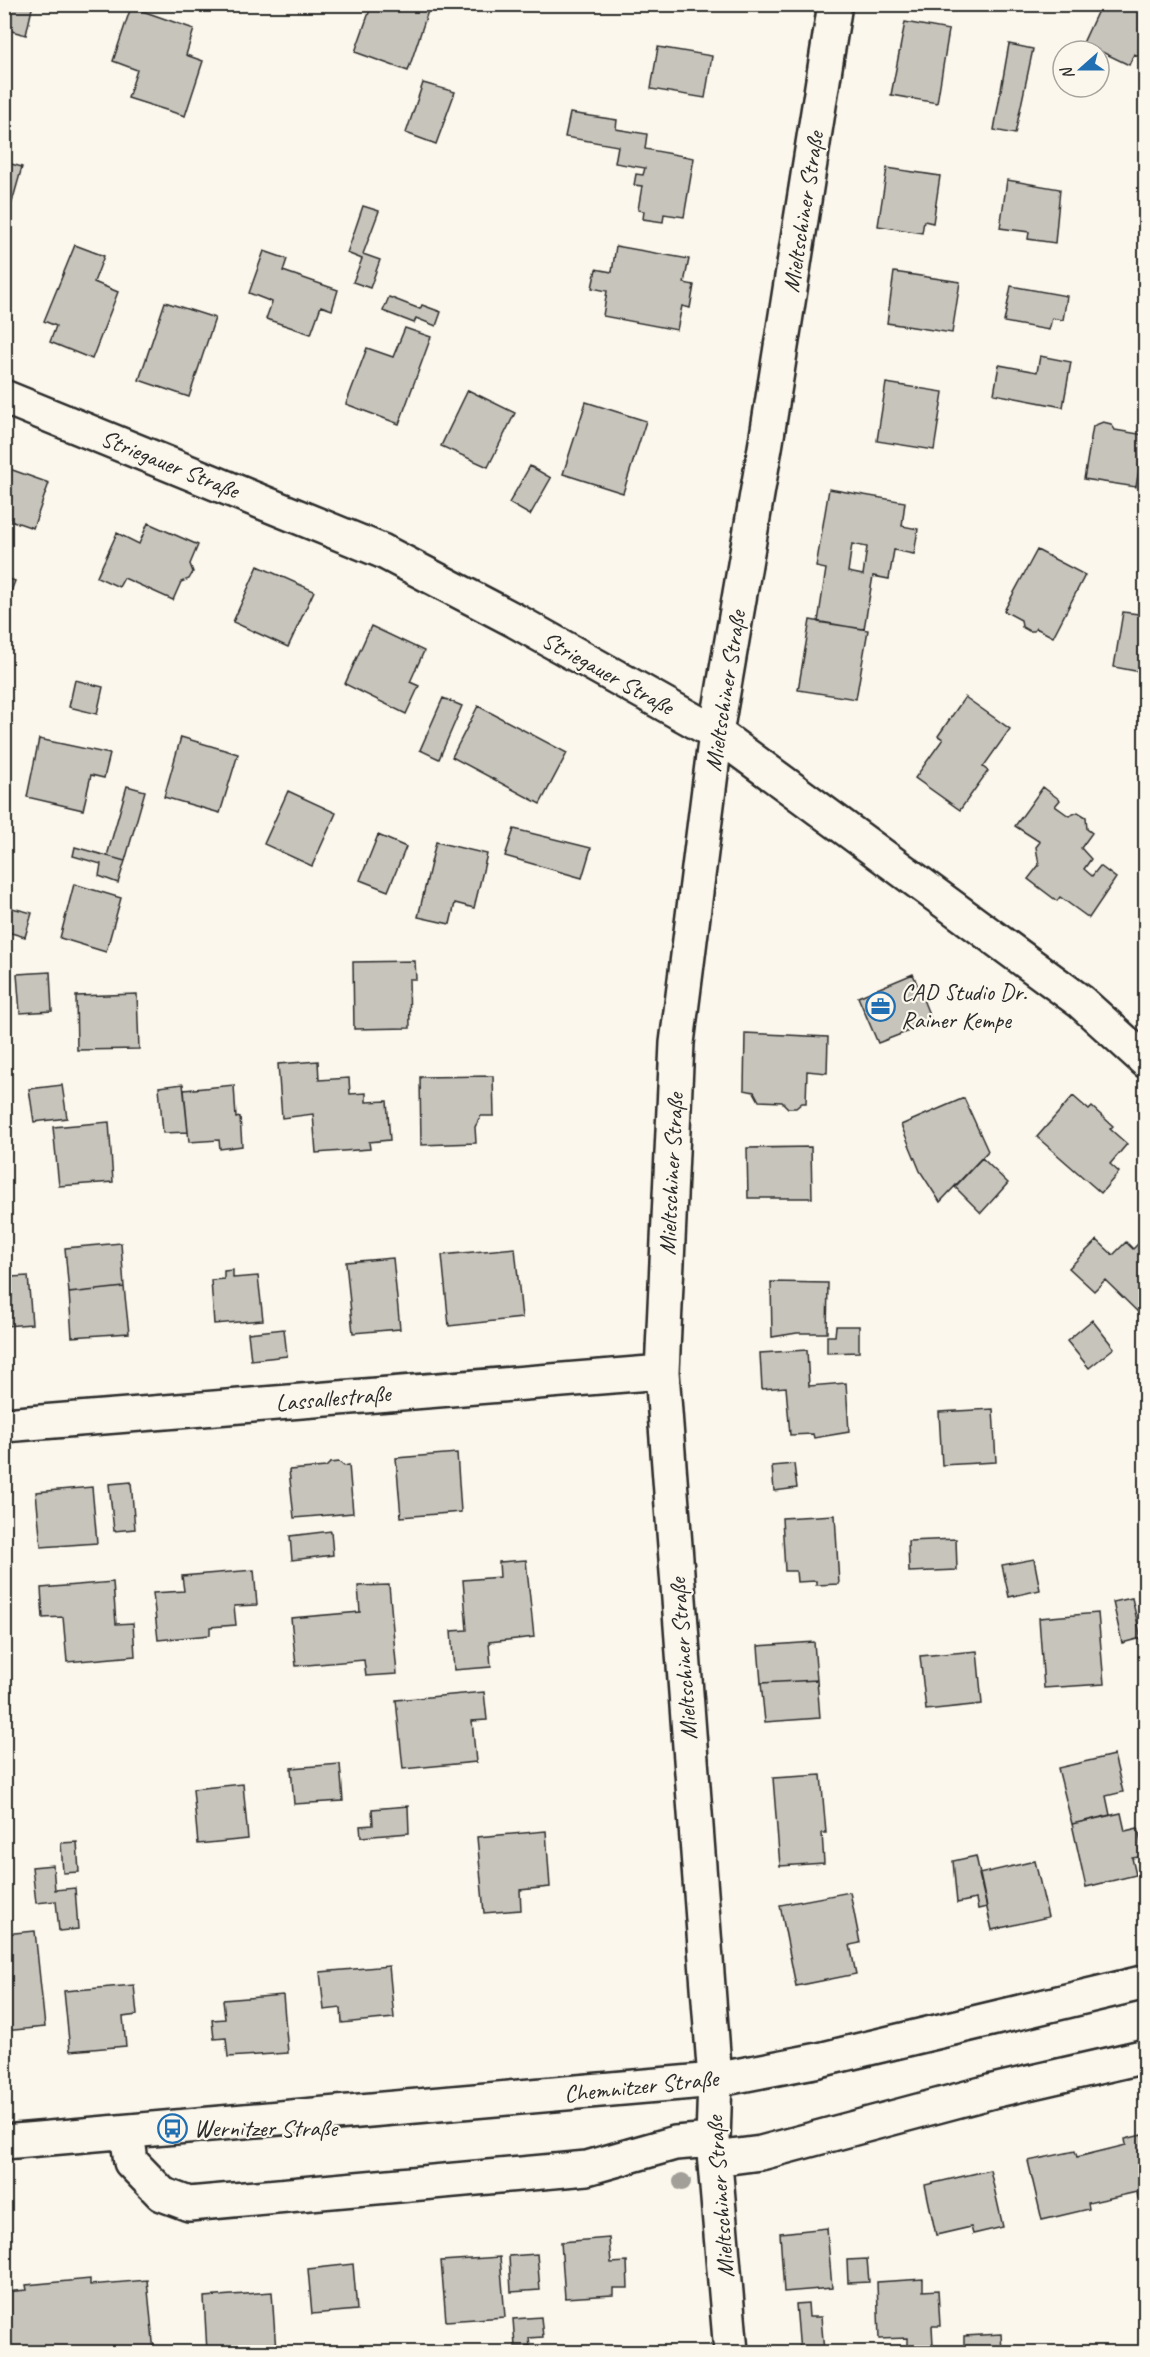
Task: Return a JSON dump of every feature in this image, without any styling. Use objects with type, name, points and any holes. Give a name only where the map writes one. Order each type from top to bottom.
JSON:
[{"type":"street","name":"Mieltschiner Straße","points":[[731,2352],[714,2149],[715,2080],[662,1372],[677,1043],[716,734],[766,442],[835,4]]},
{"type":"street","name":"Striegauer Straße","points":[[4,398],[382,551],[516,621],[716,734],[1081,1002],[1146,1061]]},
{"type":"street","name":"Lassallestraße","points":[[4,1425],[662,1372]]},
{"type":"street","name":"Chemnitzer Straße","points":[[4,2142],[715,2080],[819,2060],[1146,1982]]},
{"type":"street","points":[[127,2132],[131,2162],[162,2194],[189,2204],[587,2168],[675,2143],[761,2153],[993,2091],[1146,2056]]},
{"type":"building","points":[[4,4],[33,4],[26,35],[4,29]]},
{"type":"building","points":[[372,4],[430,5],[408,71],[355,52]]},
{"type":"building","points":[[1101,4],[1130,4],[1146,11],[1143,34],[1146,59],[1134,54],[1129,65],[1111,56],[1111,39],[1085,39]]},
{"type":"building","points":[[131,7],[194,29],[186,55],[203,61],[185,116],[128,98],[137,70],[113,61]]},
{"type":"building","points":[[905,22],[949,30],[937,103],[891,95]]},
{"type":"building","points":[[1009,44],[1033,49],[1015,134],[994,130]]},
{"type":"building","points":[[658,47],[712,56],[705,98],[651,89]]},
{"type":"building","points":[[423,83],[455,92],[436,144],[406,133]]},
{"type":"building","points":[[570,113],[617,120],[616,129],[647,134],[645,149],[694,158],[684,217],[664,214],[663,222],[643,219],[644,211],[638,210],[642,186],[634,185],[636,174],[643,175],[645,168],[615,163],[618,146],[565,137]]},
{"type":"building","points":[[4,162],[22,167],[9,213],[4,212]]},
{"type":"building","points":[[887,168],[940,176],[933,223],[924,221],[922,233],[878,226]]},
{"type":"building","points":[[1007,180],[1060,189],[1055,243],[1028,239],[1029,232],[1000,228]]},
{"type":"building","points":[[363,206],[379,211],[363,254],[380,260],[370,288],[353,282],[362,259],[347,253]]},
{"type":"building","points":[[75,245],[104,256],[94,282],[118,292],[92,359],[50,342],[56,326],[44,321]]},
{"type":"building","points":[[616,246],[689,259],[684,283],[694,285],[690,308],[682,306],[677,330],[603,316],[607,291],[592,288],[596,269],[612,272]]},
{"type":"building","points":[[264,251],[287,259],[283,271],[338,290],[332,310],[321,306],[311,334],[266,319],[272,302],[249,293]]},
{"type":"building","points":[[894,272],[960,282],[952,333],[887,323]]},
{"type":"building","points":[[1011,286],[1067,296],[1063,320],[1052,318],[1049,330],[1004,322]]},
{"type":"building","points":[[389,297],[420,309],[422,305],[441,312],[436,326],[416,318],[414,323],[383,311]]},
{"type":"building","points":[[165,302],[215,318],[189,397],[139,380]]},
{"type":"building","points":[[405,328],[431,337],[399,424],[346,404],[367,348],[393,357]]},
{"type":"building","points":[[1040,356],[1071,362],[1063,407],[994,394],[999,365],[1037,372]]},
{"type":"building","points":[[886,383],[943,392],[934,450],[877,441]]},
{"type":"building","points":[[468,390],[515,413],[488,467],[441,446]]},
{"type":"building","points":[[586,402],[646,421],[623,493],[563,474]]},
{"type":"building","points":[[1103,422],[1111,424],[1115,430],[1145,435],[1136,487],[1084,479],[1093,426]]},
{"type":"building","points":[[530,466],[551,478],[530,515],[509,503]]},
{"type":"building","points":[[4,467],[49,483],[33,528],[4,518]]},
{"type":"building","points":[[829,489],[905,502],[902,526],[918,529],[914,554],[894,550],[889,579],[873,576],[864,629],[818,622],[826,569],[816,567]],"holes":[[[852,544],[867,547],[863,575],[848,572]]]},
{"type":"building","points":[[148,523],[198,545],[190,564],[193,572],[189,579],[181,582],[173,600],[124,578],[119,587],[97,577],[117,533],[139,544]]},
{"type":"building","points":[[1037,550],[1085,575],[1053,637],[1036,628],[1034,631],[1029,631],[1022,627],[1021,620],[1004,611]]},
{"type":"building","points":[[258,566],[314,591],[288,647],[233,622]]},
{"type":"building","points":[[4,577],[15,581],[4,609]]},
{"type":"building","points":[[1123,612],[1146,615],[1146,673],[1114,667]]},
{"type":"building","points":[[810,620],[868,630],[856,699],[798,690]]},
{"type":"building","points":[[371,626],[424,651],[410,682],[419,686],[406,714],[345,684]]},
{"type":"building","points":[[75,680],[103,687],[97,714],[69,707]]},
{"type":"building","points":[[965,697],[1010,729],[983,767],[988,771],[960,810],[915,778],[943,739],[938,736]]},
{"type":"building","points":[[443,698],[462,706],[439,759],[420,750]]},
{"type":"building","points":[[478,706],[567,753],[540,804],[452,757]]},
{"type":"building","points":[[181,737],[238,754],[220,813],[164,797]]},
{"type":"building","points":[[39,739],[110,754],[104,778],[91,775],[83,810],[27,797]]},
{"type":"building","points":[[127,786],[145,791],[125,861],[107,856]]},
{"type":"building","points":[[1043,787],[1060,800],[1055,806],[1069,816],[1078,812],[1086,817],[1087,829],[1092,833],[1081,848],[1091,859],[1084,869],[1092,876],[1100,866],[1116,878],[1089,918],[1060,897],[1057,901],[1028,879],[1039,865],[1036,847],[1040,842],[1015,826]]},
{"type":"building","points":[[288,791],[336,813],[312,866],[264,844]]},
{"type":"building","points":[[514,829],[591,848],[582,878],[505,856]]},
{"type":"building","points":[[378,835],[406,847],[388,891],[360,880]]},
{"type":"building","points":[[436,842],[487,854],[474,908],[455,903],[450,924],[418,917]]},
{"type":"building","points":[[75,847],[125,861],[118,883],[99,876],[101,864],[73,856]]},
{"type":"building","points":[[74,884],[121,898],[106,952],[60,938]]},
{"type":"building","points":[[4,906],[32,913],[25,937],[4,931]]},
{"type":"building","points":[[415,961],[416,979],[409,979],[410,1028],[354,1029],[353,962]]},
{"type":"building","points":[[50,972],[52,1011],[20,1013],[17,974]]},
{"type":"building","points":[[913,974],[932,1022],[878,1043],[858,997]]},
{"type":"building","points":[[137,994],[139,1049],[77,1050],[76,996]]},
{"type":"building","points":[[745,1033],[828,1037],[827,1073],[807,1071],[806,1103],[796,1108],[788,1108],[782,1102],[759,1101],[754,1092],[744,1090]]},
{"type":"building","points":[[318,1061],[319,1080],[349,1078],[350,1094],[366,1093],[366,1102],[387,1101],[390,1140],[369,1142],[370,1149],[316,1153],[313,1114],[282,1118],[278,1064]]},
{"type":"building","points":[[493,1076],[494,1116],[481,1116],[475,1127],[476,1143],[421,1145],[420,1077]]},
{"type":"building","points":[[183,1084],[188,1132],[163,1133],[159,1087]]},
{"type":"building","points":[[62,1085],[67,1118],[34,1122],[29,1089]]},
{"type":"building","points":[[234,1085],[236,1118],[240,1117],[242,1146],[220,1149],[219,1140],[189,1142],[184,1090]]},
{"type":"building","points":[[1073,1096],[1089,1110],[1092,1107],[1113,1126],[1110,1129],[1127,1144],[1110,1164],[1119,1172],[1101,1193],[1037,1137]]},
{"type":"building","points":[[964,1098],[988,1151],[940,1202],[920,1171],[901,1125]]},
{"type":"building","points":[[109,1122],[113,1182],[59,1186],[53,1127]]},
{"type":"building","points":[[811,1147],[812,1198],[748,1198],[747,1148]]},
{"type":"building","points":[[982,1158],[1008,1183],[981,1213],[955,1187]]},
{"type":"building","points":[[1146,1236],[1146,1314],[1143,1317],[1105,1280],[1094,1291],[1069,1268],[1097,1240],[1113,1255],[1126,1242],[1133,1249]]},
{"type":"building","points":[[121,1243],[124,1287],[69,1293],[65,1248]]},
{"type":"building","points":[[515,1248],[522,1318],[449,1326],[442,1255]]},
{"type":"building","points":[[393,1258],[400,1329],[353,1333],[346,1262]]},
{"type":"building","points":[[10,1265],[11,1277],[28,1276],[32,1324],[4,1326],[4,1266]]},
{"type":"building","points":[[233,1270],[233,1278],[258,1276],[263,1320],[214,1324],[211,1280],[224,1279],[224,1271]]},
{"type":"building","points":[[771,1282],[828,1283],[827,1333],[797,1333],[772,1337]]},
{"type":"building","points":[[124,1287],[129,1333],[72,1337],[69,1293]]},
{"type":"building","points":[[1092,1320],[1114,1348],[1089,1368],[1067,1341]]},
{"type":"building","points":[[836,1326],[859,1326],[859,1352],[827,1353],[827,1336],[835,1336]]},
{"type":"building","points":[[284,1329],[287,1356],[251,1360],[248,1333]]},
{"type":"building","points":[[807,1350],[809,1386],[846,1383],[849,1432],[814,1438],[813,1434],[790,1435],[786,1387],[762,1389],[760,1353]]},
{"type":"building","points":[[993,1409],[996,1462],[942,1465],[939,1412]]},
{"type":"building","points":[[457,1453],[461,1512],[401,1517],[396,1458]]},
{"type":"building","points":[[339,1462],[344,1466],[349,1465],[353,1513],[294,1518],[289,1470],[326,1467],[330,1463]]},
{"type":"building","points":[[794,1464],[797,1488],[774,1491],[772,1466]]},
{"type":"building","points":[[131,1482],[135,1529],[114,1531],[109,1484]]},
{"type":"building","points":[[92,1487],[97,1543],[41,1547],[36,1492]]},
{"type":"building","points":[[835,1515],[839,1584],[816,1585],[816,1581],[797,1582],[796,1571],[785,1571],[782,1518]]},
{"type":"building","points":[[331,1531],[333,1555],[292,1560],[290,1536]]},
{"type":"building","points":[[956,1539],[957,1570],[909,1572],[908,1541]]},
{"type":"building","points":[[1034,1559],[1040,1590],[1009,1597],[1002,1565]]},
{"type":"building","points":[[526,1560],[534,1637],[489,1642],[491,1667],[454,1670],[451,1631],[467,1630],[463,1580],[500,1577],[499,1562]]},
{"type":"building","points":[[254,1570],[257,1605],[234,1606],[236,1625],[210,1627],[210,1635],[158,1640],[153,1593],[184,1591],[182,1576]]},
{"type":"building","points":[[113,1582],[116,1624],[133,1623],[135,1656],[67,1662],[63,1617],[43,1618],[41,1588]]},
{"type":"building","points":[[389,1585],[397,1674],[366,1676],[364,1660],[296,1666],[291,1618],[360,1612],[358,1586]]},
{"type":"building","points":[[1132,1598],[1141,1638],[1122,1643],[1113,1602]]},
{"type":"building","points":[[1098,1613],[1104,1684],[1044,1688],[1039,1618]]},
{"type":"building","points":[[814,1642],[817,1680],[761,1683],[758,1646]]},
{"type":"building","points":[[977,1651],[982,1704],[926,1710],[920,1656]]},
{"type":"building","points":[[817,1680],[820,1718],[765,1722],[761,1683]]},
{"type":"building","points":[[484,1692],[487,1720],[472,1721],[476,1762],[403,1769],[396,1700]]},
{"type":"building","points":[[1114,1755],[1123,1792],[1106,1796],[1110,1815],[1072,1824],[1058,1768]]},
{"type":"building","points":[[340,1764],[343,1801],[294,1804],[291,1768]]},
{"type":"building","points":[[821,1775],[826,1833],[822,1833],[824,1863],[780,1866],[773,1778]]},
{"type":"building","points":[[243,1784],[248,1839],[198,1844],[193,1789]]},
{"type":"building","points":[[408,1806],[409,1833],[361,1837],[360,1826],[373,1825],[372,1809]]},
{"type":"building","points":[[1121,1813],[1125,1831],[1138,1828],[1144,1856],[1132,1858],[1136,1875],[1086,1887],[1072,1824]]},
{"type":"building","points":[[546,1831],[550,1887],[520,1890],[521,1910],[484,1913],[477,1837]]},
{"type":"building","points":[[77,1842],[79,1872],[63,1873],[61,1843]]},
{"type":"building","points":[[976,1856],[987,1907],[978,1909],[976,1899],[957,1903],[953,1861]]},
{"type":"building","points":[[1035,1861],[1048,1917],[992,1930],[979,1874]]},
{"type":"building","points":[[53,1865],[55,1890],[75,1888],[78,1929],[59,1931],[56,1901],[36,1903],[32,1867]]},
{"type":"building","points":[[850,1892],[860,1943],[850,1945],[856,1974],[796,1986],[780,1905]]},
{"type":"building","points":[[35,1931],[45,2027],[4,2031],[4,1934]]},
{"type":"building","points":[[389,1966],[394,2018],[342,2023],[341,2008],[324,2010],[320,1972]]},
{"type":"building","points":[[134,1985],[137,2015],[123,2017],[126,2046],[70,2051],[64,1991]]},
{"type":"building","points":[[283,1995],[288,2053],[228,2057],[226,2038],[214,2039],[212,2020],[225,2019],[223,2000]]},
{"type":"building","points":[[1146,2134],[1146,2196],[1138,2198],[1137,2192],[1088,2203],[1089,2209],[1042,2220],[1028,2161],[1075,2151],[1077,2157],[1126,2145],[1125,2139]]},
{"type":"building","points":[[990,2170],[1003,2227],[973,2234],[971,2227],[936,2235],[925,2185]]},
{"type":"building","points":[[827,2228],[832,2288],[784,2292],[780,2233]]},
{"type":"building","points":[[609,2238],[611,2263],[627,2262],[628,2288],[613,2288],[613,2295],[565,2298],[561,2242]]},
{"type":"building","points":[[537,2254],[540,2290],[511,2292],[509,2256]]},
{"type":"building","points":[[500,2257],[505,2317],[446,2321],[441,2261]]},
{"type":"building","points":[[867,2259],[869,2282],[848,2283],[847,2260]]},
{"type":"building","points":[[353,2264],[357,2310],[312,2314],[308,2269]]},
{"type":"building","points":[[90,2279],[90,2285],[147,2280],[154,2352],[4,2352],[4,2292],[27,2290],[26,2285]]},
{"type":"building","points":[[923,2279],[923,2291],[938,2290],[940,2326],[932,2326],[933,2345],[907,2347],[907,2338],[879,2339],[877,2282]]},
{"type":"building","points":[[272,2292],[276,2352],[207,2352],[204,2297]]},
{"type":"building","points":[[808,2303],[809,2317],[821,2317],[824,2352],[800,2352],[796,2304]]},
{"type":"building","points":[[541,2317],[543,2337],[529,2338],[530,2346],[515,2346],[513,2319]]},
{"type":"building","points":[[1001,2334],[1002,2352],[964,2352],[964,2336]]},
{"type":"place","name":"CAD Studio Dr. Rainer Kempe","points":[[880,1006]]},
{"type":"place","name":"Wernitzer Straße","points":[[173,2128]]}]
